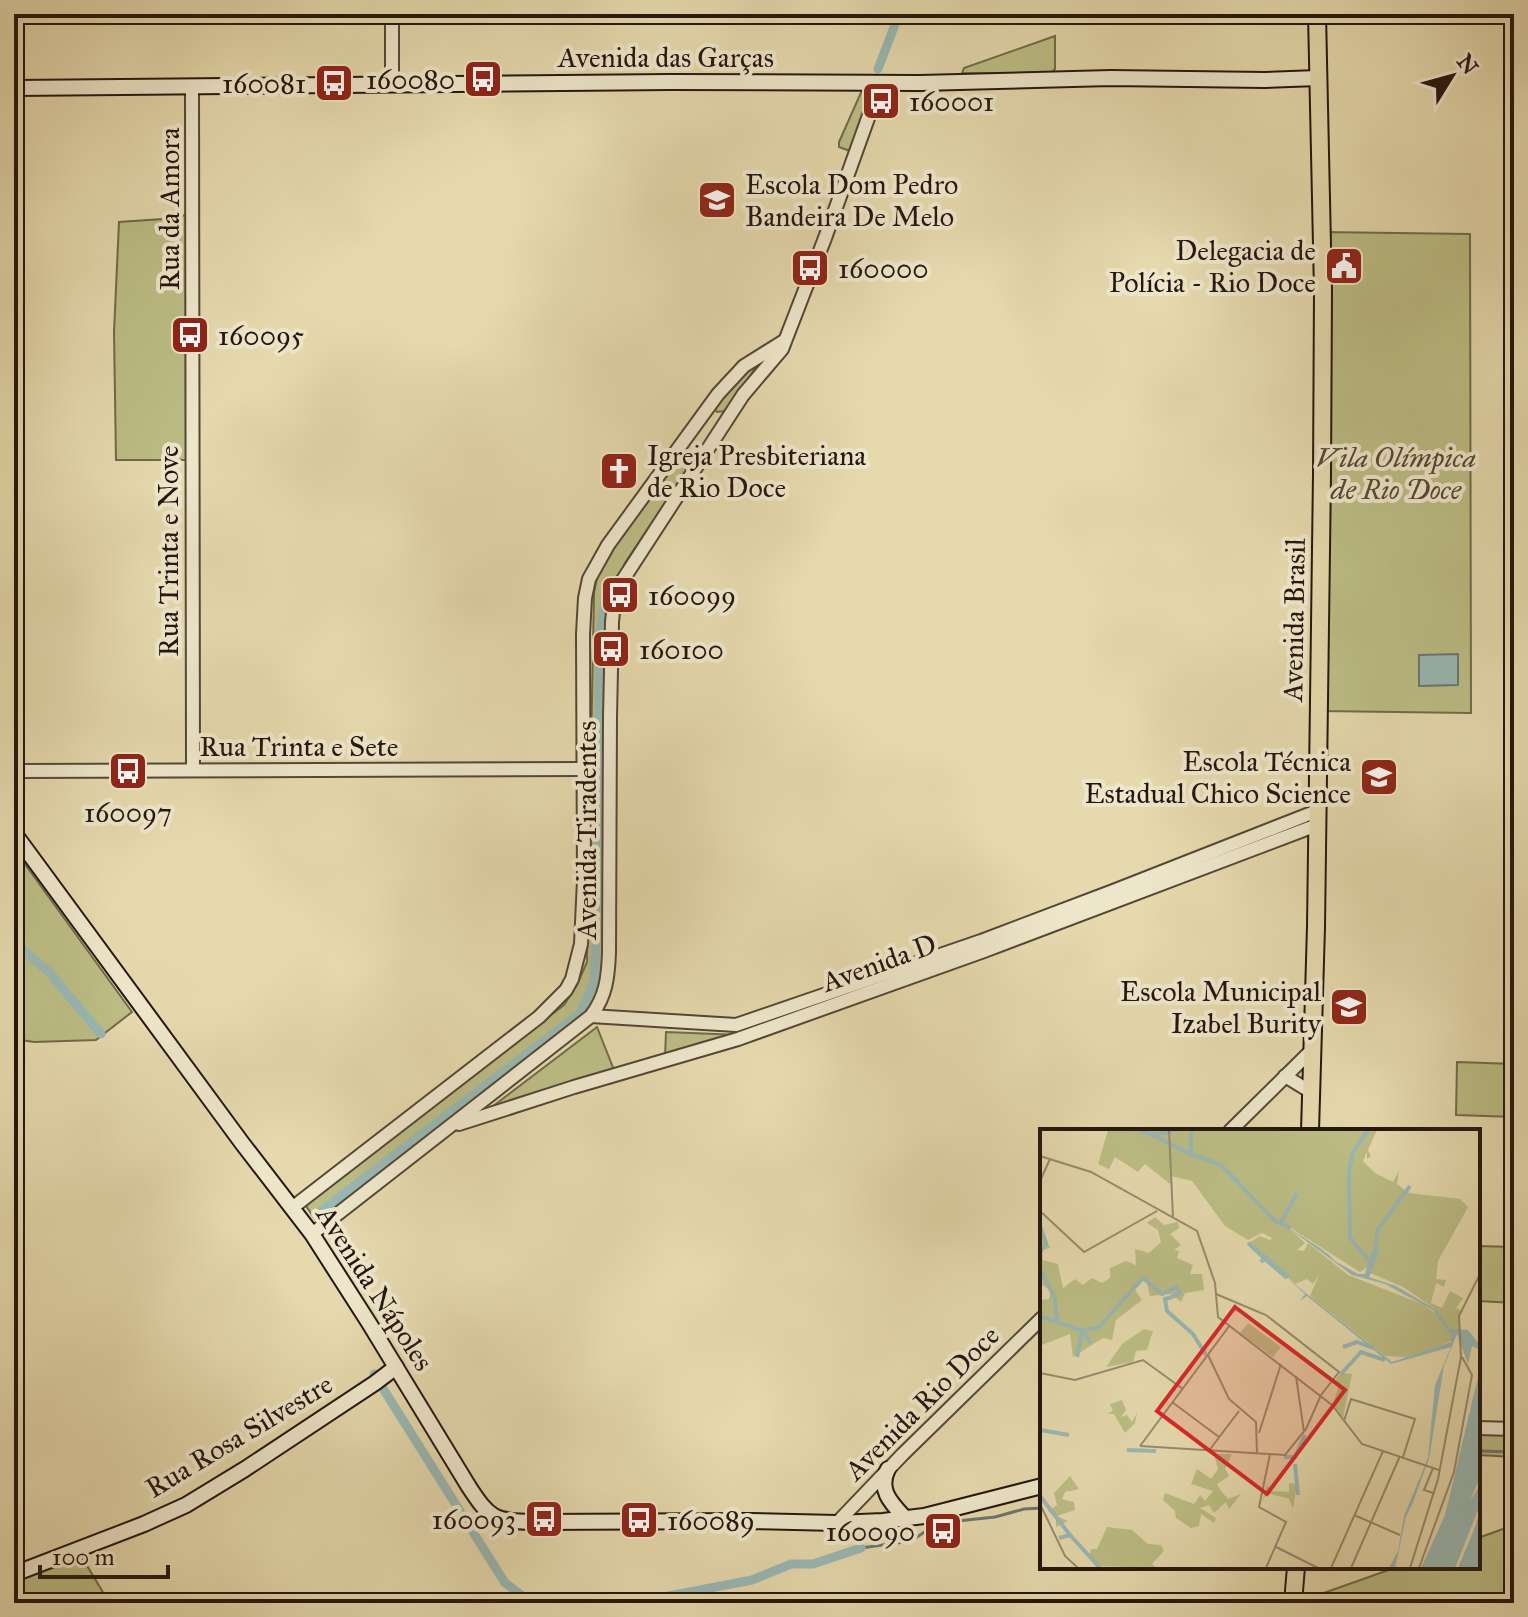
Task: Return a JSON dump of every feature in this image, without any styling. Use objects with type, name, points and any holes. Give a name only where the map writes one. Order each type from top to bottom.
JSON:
[{"type":"main road","name":"Avenida Brasil","points":[[1310,1129],[1323,307],[1317,14]]},
{"type":"main road","name":"Avenida das Garças","points":[[14,88],[1318,78]]},
{"type":"main road","name":"Avenida Nápoles","points":[[14,833],[312,1234],[392,1370],[483,1508],[492,1516],[500,1520],[533,1522],[837,1523],[906,1519],[1040,1486]]},
{"type":"main road","name":"Rua Rosa Silvestre","points":[[14,1574],[144,1524],[194,1501],[392,1370]]},
{"type":"main road","points":[[888,1469],[884,1478],[886,1493],[906,1519]]},
{"type":"main road","points":[[1293,1603],[1296,1569]]},
{"type":"street","points":[[392,14],[392,85]]},
{"type":"street","name":"Avenida Tiradentes","points":[[312,1234],[591,1016],[600,1005],[608,973],[613,601],[622,579],[749,387],[782,349],[881,82]]},
{"type":"street","name":"Rua da Amora","points":[[192,87],[193,331]]},
{"type":"street","name":"Rua Trinta e Nove","points":[[193,331],[193,770]]},
{"type":"street","name":"Avenida Tiradentes","points":[[292,1208],[539,1017],[566,990],[581,944],[584,880],[583,634],[589,579],[608,545],[735,375],[787,339]]},
{"type":"street","points":[[749,387],[762,355]]},
{"type":"street","points":[[707,409],[707,420],[712,425],[725,423]]},
{"type":"street","name":"Rua Trinta e Sete","points":[[14,771],[584,769]]},
{"type":"street","name":"Avenida D","points":[[451,1127],[738,1039],[1317,818]]},
{"type":"street","name":"Avenida D","points":[[591,1016],[736,1025],[982,946]]},
{"type":"street","points":[[1232,1129],[1313,1049]]},
{"type":"street","points":[[1285,1076],[1311,1092]]},
{"type":"street","name":"Avenida Rio Doce","points":[[837,1523],[1040,1320]]},
{"type":"street","points":[[1480,1428],[1514,1429]]},
{"type":"green space","points":[[1055,36],[1055,69],[1050,74],[962,73],[964,68]]},
{"type":"green space","points":[[863,88],[870,91],[870,100],[850,151],[839,147],[839,142]]},
{"type":"green space","points":[[193,214],[192,460],[116,460],[114,332],[119,222]]},
{"type":"green space","name":"Vila Olímpica de Rio Doce","points":[[1322,232],[1470,234],[1471,713],[1321,711]]},
{"type":"green space","points":[[761,360],[726,411],[717,412],[714,407],[740,371]]},
{"type":"green space","points":[[693,461],[625,563],[612,596],[608,956],[593,1010],[319,1225],[304,1203],[564,1005],[577,985],[587,962],[594,593],[600,561],[670,463]]},
{"type":"green space","points":[[14,849],[132,1012],[96,1040],[34,1042],[14,1039]]},
{"type":"green space","points":[[597,1027],[616,1075],[484,1113]]},
{"type":"green space","points":[[666,1032],[740,1035],[665,1057]]},
{"type":"green space","points":[[1457,1062],[1514,1064],[1514,1117],[1456,1115]]},
{"type":"green space","points":[[1480,1246],[1514,1247],[1514,1303],[1480,1301]]},
{"type":"green space","points":[[1480,1429],[1514,1430],[1514,1457],[1480,1455]]},
{"type":"green space","points":[[1514,1525],[1514,1603],[1304,1603],[1304,1600],[1391,1569],[1480,1569],[1480,1537]]},
{"type":"green space","points":[[80,1554],[104,1594],[90,1603],[14,1603],[14,1579]]},
{"type":"water","points":[[1458,654],[1458,685],[1419,686],[1419,655]]},
{"type":"waterway","points":[[878,69],[899,14]]},
{"type":"waterway","points":[[316,1215],[580,1013],[594,983],[600,635],[605,599]]},
{"type":"waterway","points":[[14,943],[49,972],[101,1034]]},
{"type":"waterway","points":[[374,1374],[505,1583],[532,1603]]},
{"type":"waterway","points":[[1480,1451],[1514,1452]]},
{"type":"waterway","points":[[861,1548],[911,1541],[929,1529],[948,1522],[1040,1508]]},
{"type":"waterway","points":[[632,1603],[752,1580],[791,1564],[813,1564],[861,1548]]},
{"type":"place","name":"160080","points":[[483,79]]},
{"type":"place","name":"160081","points":[[334,83]]},
{"type":"place","name":"160001","points":[[881,101]]},
{"type":"place","name":"Escola Dom Pedro Bandeira De Melo","points":[[717,200]]},
{"type":"place","name":"Delegacia de Polícia - Rio Doce","points":[[1344,266]]},
{"type":"place","name":"160000","points":[[810,268]]},
{"type":"place","name":"160095","points":[[190,335]]},
{"type":"place","name":"Igreja Presbiteriana de Rio Doce","points":[[619,471]]},
{"type":"place","name":"160099","points":[[620,595]]},
{"type":"place","name":"160100","points":[[611,649]]},
{"type":"place","name":"160097","points":[[128,771]]},
{"type":"place","name":"Escola Técnica Estadual Chico Science","points":[[1379,777]]},
{"type":"place","name":"Escola Municipal Izabel Burity","points":[[1349,1007]]},
{"type":"place","name":"160093","points":[[544,1519]]},
{"type":"place","name":"160089","points":[[639,1520]]},
{"type":"place","name":"160090","points":[[943,1531]]}]
